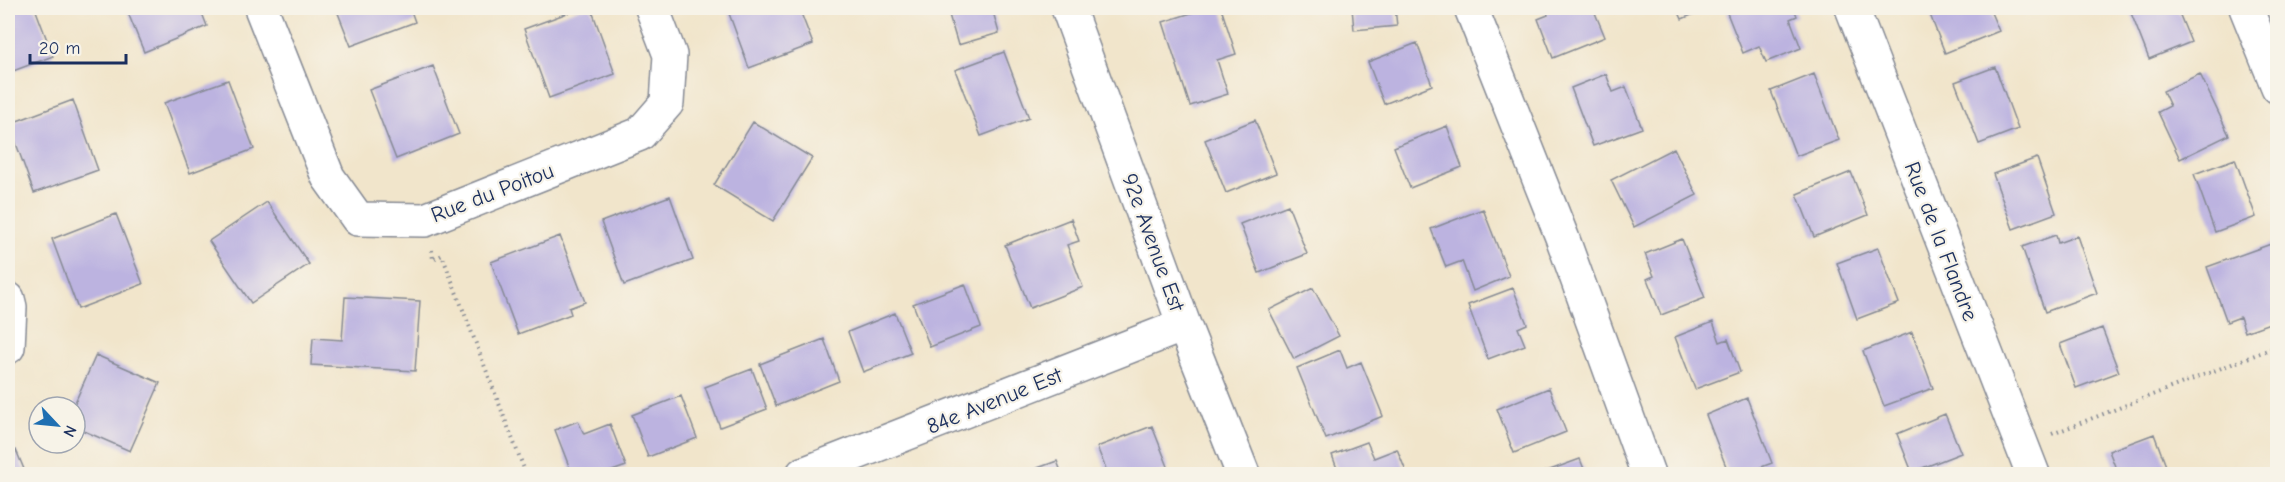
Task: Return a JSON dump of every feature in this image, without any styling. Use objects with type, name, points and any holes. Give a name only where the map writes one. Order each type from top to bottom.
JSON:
[{"type":"street","name":"Rue du Poitou","points":[[261,8],[328,177],[358,219],[425,220],[640,134],[667,103],[670,55],[652,8]]},
{"type":"street","name":"92e Avenue Est","points":[[1068,8],[1184,325],[1243,474]]},
{"type":"street","points":[[1471,8],[1562,237],[1648,474]]},
{"type":"street","name":"Rue de la Flandre","points":[[1852,8],[2033,474]]},
{"type":"street","points":[[2246,8],[2277,87]]},
{"type":"street","points":[[8,299],[10,307],[8,347]]},
{"type":"street","name":"84e Avenue Est","points":[[803,474],[838,468],[1184,325]]},
{"type":"path","points":[[432,247],[433,260],[442,255],[526,474]]},
{"type":"path","points":[[2043,438],[2277,346]]},
{"type":"building","points":[[8,8],[35,8],[53,56],[8,73]]},
{"type":"building","points":[[126,8],[200,8],[207,26],[144,52]]},
{"type":"building","points":[[336,8],[410,8],[415,22],[351,46]]},
{"type":"building","points":[[581,8],[591,8],[615,74],[549,98],[524,29]]},
{"type":"building","points":[[727,8],[799,8],[813,44],[749,68]]},
{"type":"building","points":[[947,8],[992,8],[999,33],[958,45]]},
{"type":"building","points":[[1207,8],[1221,8],[1236,54],[1217,60],[1228,94],[1190,106],[1163,22]]},
{"type":"building","points":[[1352,8],[1395,8],[1397,26],[1354,30]]},
{"type":"building","points":[[1546,8],[1593,8],[1605,37],[1553,58],[1538,19],[1548,15]]},
{"type":"building","points":[[1677,8],[1708,8],[1682,19]]},
{"type":"building","points":[[1739,8],[1794,8],[1797,16],[1790,19],[1801,48],[1766,62],[1759,46],[1743,53],[1727,13]]},
{"type":"building","points":[[1940,8],[1989,8],[1999,31],[1945,53],[1929,12]]},
{"type":"building","points":[[2145,8],[2177,8],[2191,42],[2149,59],[2131,13]]},
{"type":"building","points":[[1417,43],[1432,85],[1384,104],[1368,62]]},
{"type":"building","points":[[1004,52],[1029,118],[981,136],[955,70]]},
{"type":"building","points":[[433,66],[459,134],[396,159],[369,90]]},
{"type":"building","points":[[1995,67],[2018,129],[1979,144],[1955,82]]},
{"type":"building","points":[[1606,74],[1613,92],[1626,87],[1642,128],[1593,146],[1571,88]]},
{"type":"building","points":[[1814,74],[1839,140],[1796,156],[1771,91]]},
{"type":"building","points":[[2200,74],[2229,135],[2180,159],[2158,112],[2170,106],[2163,91]]},
{"type":"building","points":[[228,80],[254,149],[190,173],[164,103]]},
{"type":"building","points":[[73,100],[98,170],[34,193],[9,124]]},
{"type":"building","points":[[1255,120],[1276,173],[1226,193],[1205,140]]},
{"type":"building","points":[[753,122],[812,158],[773,221],[714,185]]},
{"type":"building","points":[[1447,126],[1462,167],[1410,188],[1394,147]]},
{"type":"building","points":[[1674,148],[1697,195],[1634,227],[1611,180]]},
{"type":"building","points":[[2037,158],[2056,213],[2013,229],[1993,174]]},
{"type":"building","points":[[2235,159],[2256,217],[2215,232],[2194,174]]},
{"type":"building","points":[[1851,172],[1868,215],[1814,237],[1797,194]]},
{"type":"building","points":[[670,196],[693,260],[624,285],[601,222]]},
{"type":"building","points":[[267,202],[309,264],[251,303],[209,241]]},
{"type":"building","points":[[1288,205],[1307,254],[1259,273],[1240,224]]},
{"type":"building","points":[[1483,209],[1509,276],[1473,291],[1462,261],[1446,267],[1431,229]]},
{"type":"building","points":[[116,214],[143,284],[78,309],[52,239]]},
{"type":"building","points":[[1071,219],[1079,241],[1067,245],[1083,287],[1030,308],[1005,245]]},
{"type":"building","points":[[2056,235],[2058,243],[2077,236],[2097,293],[2045,312],[2022,247]]},
{"type":"building","points":[[560,236],[585,302],[569,308],[571,314],[518,334],[491,262]]},
{"type":"building","points":[[1682,239],[1705,298],[1661,315],[1647,279],[1654,276],[1645,254]]},
{"type":"building","points":[[2271,244],[2278,263],[2278,320],[2245,332],[2240,317],[2227,322],[2207,267]]},
{"type":"building","points":[[1878,248],[1899,303],[1857,319],[1837,263]]},
{"type":"building","points":[[965,284],[981,327],[930,347],[913,304]]},
{"type":"building","points":[[1313,288],[1339,336],[1294,359],[1269,310]]},
{"type":"building","points":[[1513,288],[1527,324],[1518,328],[1525,345],[1488,359],[1468,305]]},
{"type":"building","points":[[345,297],[420,301],[415,371],[311,365],[313,338],[342,340]]},
{"type":"building","points":[[895,313],[911,353],[863,372],[848,332]]},
{"type":"building","points":[[1713,322],[1720,342],[1728,339],[1740,372],[1695,389],[1675,337]]},
{"type":"building","points":[[2102,328],[2119,372],[2076,388],[2060,344]]},
{"type":"building","points":[[1912,332],[1933,388],[1884,406],[1863,351]]},
{"type":"building","points":[[824,339],[839,381],[776,406],[760,364]]},
{"type":"building","points":[[1340,350],[1347,368],[1361,362],[1383,416],[1326,439],[1297,368]]},
{"type":"building","points":[[96,355],[160,383],[130,451],[87,432],[87,395],[78,395]]},
{"type":"building","points":[[752,369],[767,409],[720,427],[705,387]]},
{"type":"building","points":[[1549,388],[1566,432],[1514,453],[1497,409]]},
{"type":"building","points":[[681,396],[697,438],[648,457],[632,415]]},
{"type":"building","points":[[1747,398],[1772,463],[1743,474],[1729,474],[1706,415]]},
{"type":"building","points":[[1945,414],[1961,453],[1912,472],[1897,434]]},
{"type":"building","points":[[578,421],[584,434],[610,424],[626,466],[604,474],[572,474],[555,430]]},
{"type":"building","points":[[1152,426],[1169,469],[1156,474],[1108,474],[1097,447]]},
{"type":"building","points":[[2154,434],[2169,474],[2118,474],[2109,451]]},
{"type":"building","points":[[1367,442],[1374,458],[1397,449],[1407,474],[1339,474],[1332,455]]},
{"type":"building","points":[[16,450],[26,474],[8,474],[8,454]]},
{"type":"building","points":[[1580,459],[1586,474],[1539,474]]},
{"type":"building","points":[[1057,461],[1062,474],[1021,474]]}]
